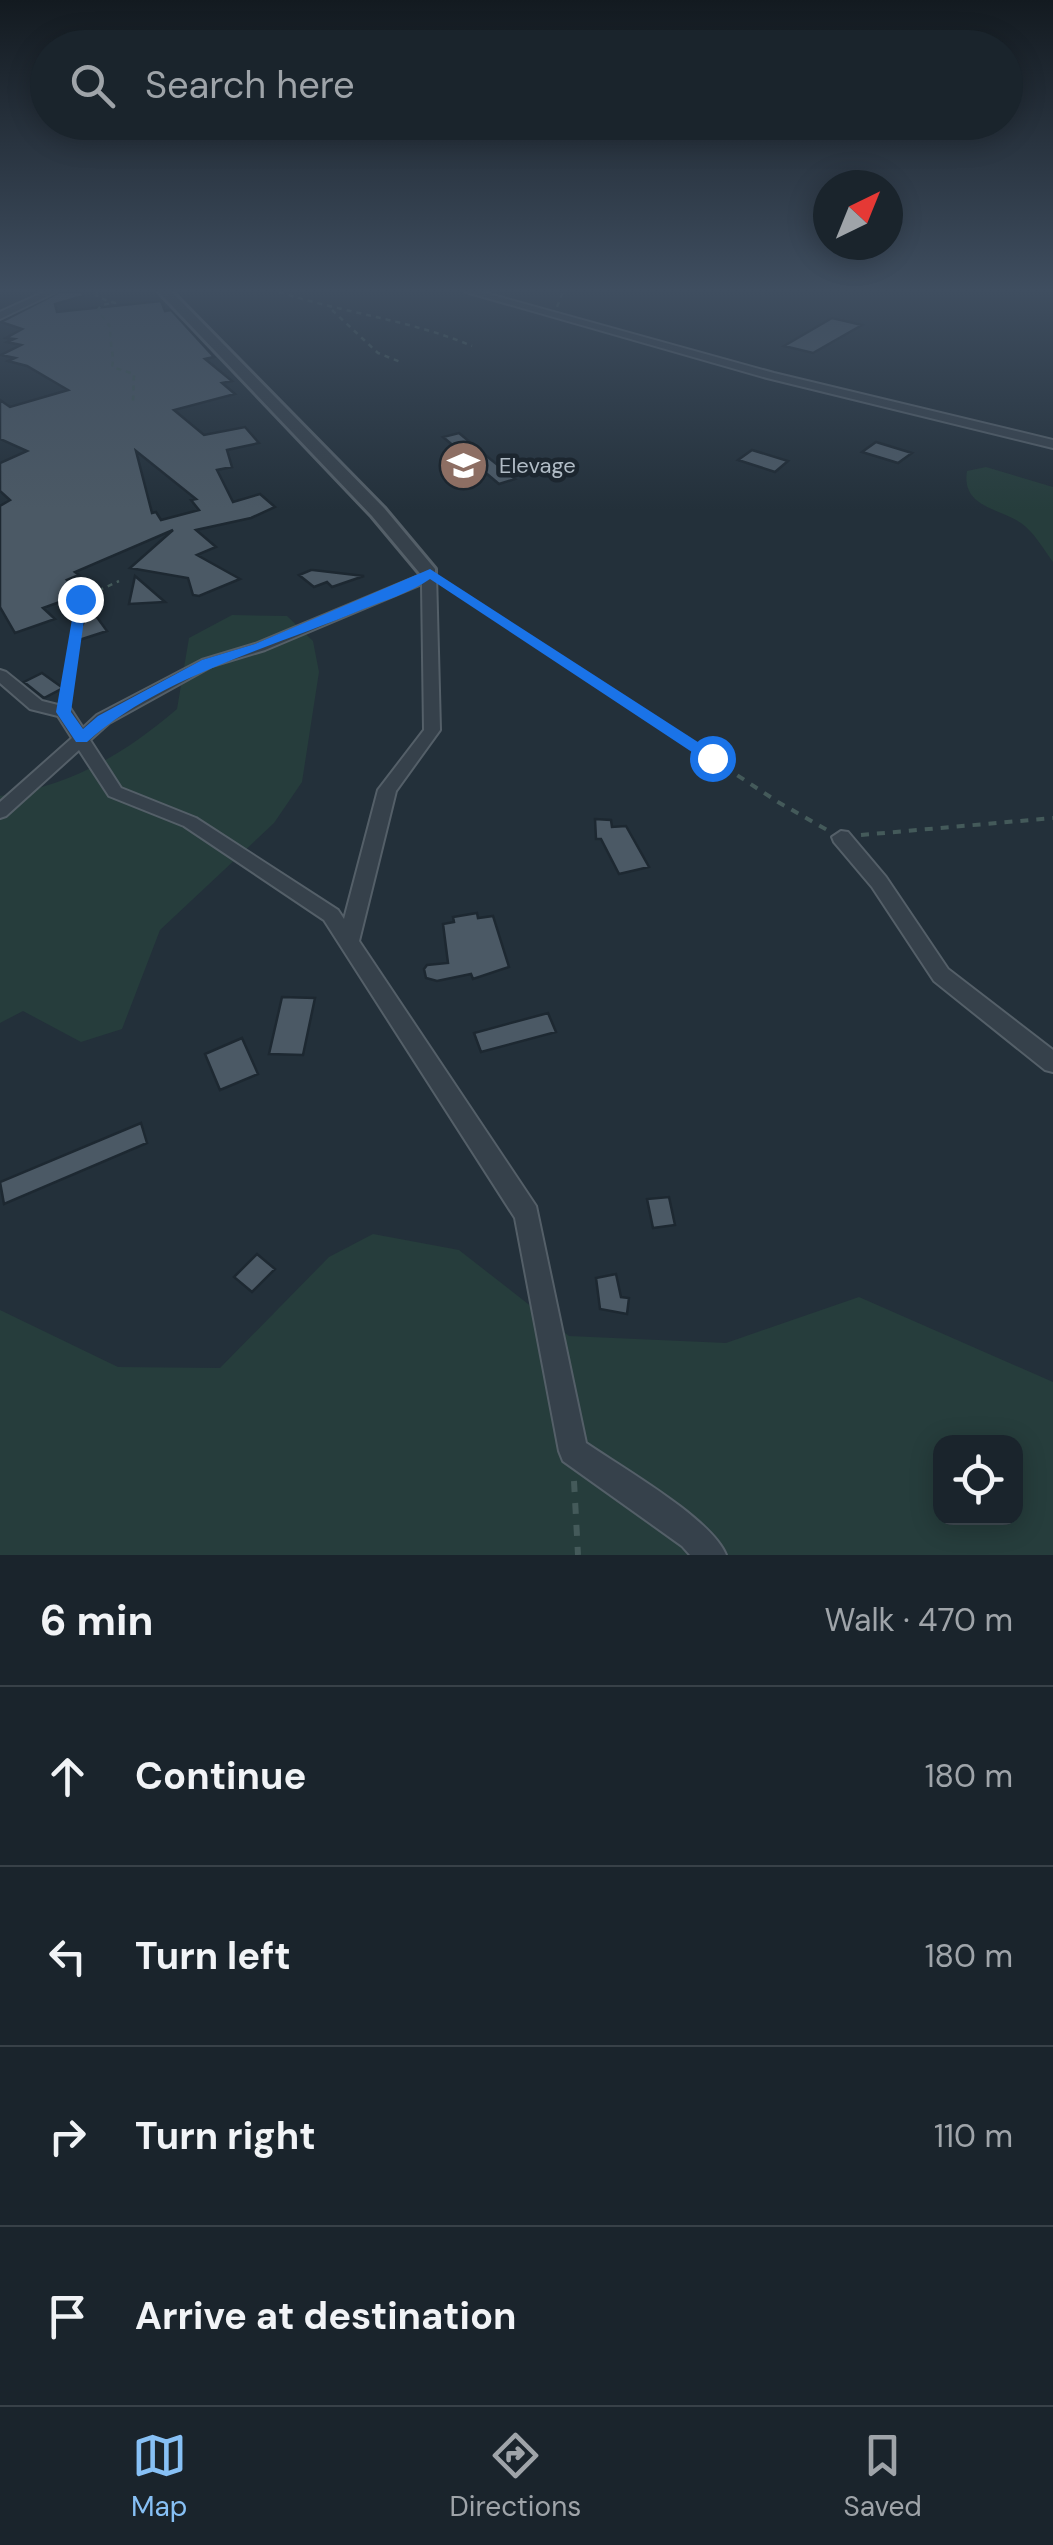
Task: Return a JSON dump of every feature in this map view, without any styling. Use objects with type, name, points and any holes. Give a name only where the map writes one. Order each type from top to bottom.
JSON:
[{"type":"street","points":[[235,365],[378,512],[430,573],[432,730],[387,790],[348,943]]},
{"type":"street","points":[[731,365],[1053,444]]},
{"type":"street","points":[[0,812],[104,719],[207,663],[260,647],[423,580],[430,573]]},
{"type":"street","points":[[0,675],[36,705],[64,712],[115,792],[190,822],[331,915],[527,1214],[573,1451],[693,1535],[711,1555]]},
{"type":"street","points":[[840,837],[879,882],[941,975],[1053,1063]]},
{"type":"path","points":[[112,365],[134,374],[133,403]]},
{"type":"path","points":[[430,573],[778,802],[840,837],[1053,818]]},
{"type":"path","points":[[64,712],[80,599],[119,582]]},
{"type":"path","points":[[573,1451],[578,1555]]},
{"type":"green space","points":[[986,467],[1053,487],[1053,562],[1026,527],[984,505],[970,492],[967,471]]},
{"type":"green space","points":[[232,615],[287,616],[313,641],[319,672],[302,782],[274,823],[160,930],[122,1029],[81,1042],[23,1011],[0,1023],[0,796],[73,776],[116,754],[157,725],[177,709],[189,638]]},
{"type":"green space","points":[[373,1234],[459,1250],[569,1336],[726,1343],[859,1297],[1053,1382],[1053,1555],[0,1555],[0,1310],[118,1367],[220,1368],[329,1257]]},
{"type":"building","points":[[22,365],[212,365],[232,381],[222,383],[235,394],[174,410],[204,435],[245,427],[259,443],[227,450],[232,467],[217,470],[233,502],[260,494],[275,507],[251,518],[196,530],[216,547],[197,555],[240,579],[199,596],[193,595],[188,578],[130,568],[173,530],[75,572],[79,575],[67,580],[82,594],[43,608],[55,619],[15,633],[0,607],[0,506],[10,500],[0,491],[0,463],[27,451],[0,439],[0,400],[10,407],[68,390]],"holes":[[[136,451],[196,499],[191,500],[199,510],[161,520],[156,512],[152,513]]]},
{"type":"building","points":[[459,433],[515,479],[499,484],[443,437]]},
{"type":"building","points":[[876,442],[912,453],[898,463],[862,452]]},
{"type":"building","points":[[752,450],[788,461],[775,472],[738,460]]},
{"type":"building","points":[[311,570],[364,576],[332,587],[327,582],[314,587],[299,575]]},
{"type":"building","points":[[135,576],[165,602],[129,604]]},
{"type":"building","points":[[91,609],[107,631],[73,642]]},
{"type":"building","points":[[42,673],[63,688],[44,698],[24,682]]},
{"type":"building","points":[[595,819],[611,820],[612,827],[626,826],[649,867],[619,874],[601,839],[596,839]]},
{"type":"building","points":[[477,913],[478,918],[493,916],[509,967],[473,979],[471,974],[437,981],[426,978],[427,965],[448,963],[443,924],[454,922],[453,917]]},
{"type":"building","points":[[282,997],[315,998],[303,1055],[269,1054]]},
{"type":"building","points":[[548,1013],[556,1032],[481,1052],[474,1033]]},
{"type":"building","points":[[242,1038],[258,1074],[220,1090],[205,1054]]},
{"type":"building","points":[[141,1123],[147,1143],[4,1204],[0,1182]]},
{"type":"building","points":[[669,1197],[675,1225],[653,1228],[647,1199]]},
{"type":"building","points":[[257,1254],[275,1269],[252,1292],[234,1277]]},
{"type":"building","points":[[616,1274],[621,1297],[629,1298],[627,1314],[600,1309],[596,1278]]},
{"type":"place","name":"Elevage","points":[[464,465]]},
{"type":"route","points":[[80,599],[64,712],[81,739],[104,719],[207,663],[260,647],[423,580],[430,573],[712,758]]}]
